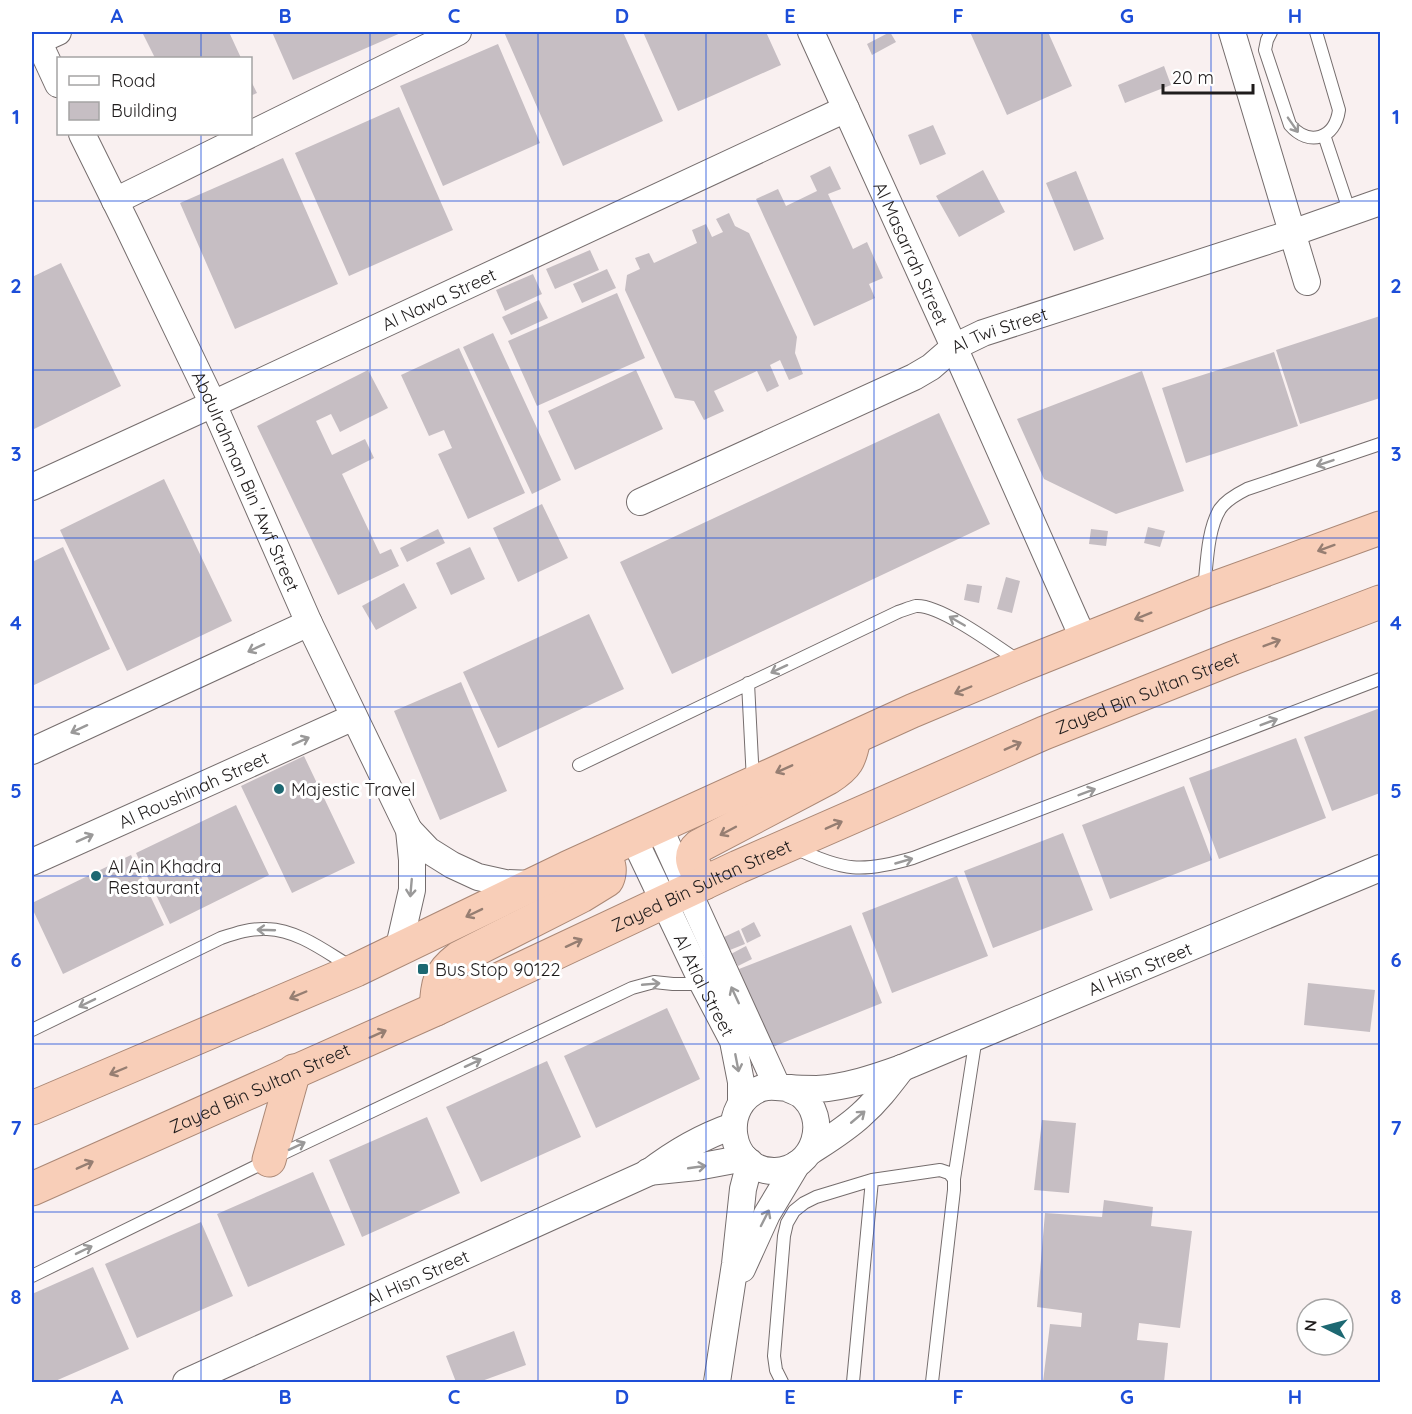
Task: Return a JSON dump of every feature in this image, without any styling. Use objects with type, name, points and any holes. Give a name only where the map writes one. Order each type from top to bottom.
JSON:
[{"type":"highway","points":[[32,1108],[357,970],[533,884],[753,783],[1023,664],[1204,592],[1380,528]]},
{"type":"highway","name":"Zayed Bin Sultan Street","points":[[32,1189],[436,1009],[788,845],[1044,733],[1380,602]]},
{"type":"highway","points":[[685,892],[694,850],[840,771],[848,762],[854,738]]},
{"type":"highway","points":[[436,1009],[437,989],[447,967],[459,958],[581,896],[607,880],[609,864],[603,852]]},
{"type":"highway","points":[[269,1160],[294,1071]]},
{"type":"street","points":[[252,133],[458,32]]},
{"type":"street","name":"Al Masarrah Street","points":[[811,32],[1084,640]]},
{"type":"street","points":[[1232,32],[1307,282]]},
{"type":"street","points":[[43,35],[57,81]]},
{"type":"street","name":"Al Nawa Street","points":[[32,488],[846,109]]},
{"type":"street","name":"Abdulrahman Bin 'Awf Street","points":[[82,135],[213,404],[309,623],[409,830],[429,850],[452,865],[478,877],[505,883],[533,884]]},
{"type":"street","points":[[115,201],[249,135]]},
{"type":"street","name":"Al Twi Street","points":[[640,502],[915,376],[931,367],[954,347],[983,333],[1292,233],[1380,202]]},
{"type":"street","points":[[32,750],[309,623]]},
{"type":"street","name":"Al Roushinah Street","points":[[32,862],[354,717]]},
{"type":"street","name":"Abdulrahman Bin 'Awf Street","points":[[398,951],[412,890],[409,830]]},
{"type":"street","name":"Al Atlal Street","points":[[647,833],[685,892],[782,1087]]},
{"type":"street","name":"Al Hisn Street","points":[[782,1087],[817,1089],[846,1085],[902,1068],[1380,868]]},
{"type":"street","name":"Al Atlal Street","points":[[685,892],[704,984],[733,1041],[741,1082],[737,1114]]},
{"type":"street","points":[[732,1291],[766,1214],[804,1157],[816,1139],[817,1126],[814,1113],[808,1102],[799,1094],[782,1087],[764,1088],[752,1093],[737,1114],[734,1138],[738,1149],[760,1168],[773,1171],[786,1170],[804,1157],[837,1134],[861,1115],[883,1093],[902,1068]]},
{"type":"street","name":"Al Hisn Street","points":[[186,1383],[648,1173],[737,1114]]},
{"type":"street","points":[[717,1383],[732,1291],[748,1160]]},
{"type":"street","name":"Al Hisn Street","points":[[648,1173],[748,1160]]},
{"type":"lane","points":[[1271,32],[1265,50],[1290,125],[1296,132],[1314,138],[1332,129],[1338,121],[1339,110],[1316,32]]},
{"type":"lane","points":[[1324,135],[1350,213]]},
{"type":"lane","points":[[1204,592],[1209,542],[1214,523],[1221,508],[1234,496],[1246,489],[1380,444]]},
{"type":"lane","points":[[579,765],[898,612],[917,606],[941,612],[1023,664]]},
{"type":"lane","points":[[788,845],[818,860],[838,866],[863,869],[885,866],[913,858],[1380,679]]},
{"type":"lane","points":[[748,683],[753,783]]},
{"type":"lane","points":[[32,1030],[221,938],[245,931],[267,929],[288,933],[309,942],[357,970]]},
{"type":"lane","points":[[32,1276],[269,1160],[632,988],[654,982],[704,984]]},
{"type":"lane","points":[[932,1383],[954,1179],[976,1037]]},
{"type":"lane","points":[[782,1383],[776,1370],[774,1356],[784,1236],[787,1223],[794,1211],[804,1203],[872,1180],[940,1170],[949,1173],[954,1179]]},
{"type":"lane","points":[[853,1383],[872,1180]]},
{"type":"building","points":[[142,32],[229,32],[241,57],[154,57]]},
{"type":"building","points":[[272,32],[403,32],[293,80]]},
{"type":"building","points":[[504,32],[623,32],[663,121],[563,166]]},
{"type":"building","points":[[643,32],[766,32],[781,65],[678,111]]},
{"type":"building","points":[[890,32],[896,42],[872,55],[867,44]]},
{"type":"building","points":[[970,32],[1048,32],[1072,86],[1007,115]]},
{"type":"building","points":[[498,44],[540,143],[443,186],[400,86]]},
{"type":"building","points":[[1164,66],[1171,85],[1125,103],[1118,85]]},
{"type":"building","points":[[252,83],[257,93],[252,95]]},
{"type":"building","points":[[399,107],[453,230],[349,276],[295,153]]},
{"type":"building","points":[[933,125],[946,154],[920,165],[908,135]]},
{"type":"building","points":[[283,158],[338,284],[235,329],[180,203]]},
{"type":"building","points":[[830,166],[841,189],[828,194],[853,249],[867,242],[883,278],[869,284],[875,298],[814,326],[756,199],[778,189],[786,206],[817,191],[810,176]]},
{"type":"building","points":[[983,170],[1005,212],[959,237],[936,196]]},
{"type":"building","points":[[1076,171],[1104,239],[1074,251],[1046,183]]},
{"type":"building","points":[[729,213],[735,226],[749,233],[797,337],[795,353],[803,374],[789,380],[780,360],[770,365],[779,386],[767,392],[757,371],[714,391],[724,411],[704,420],[694,401],[675,398],[625,290],[627,275],[640,269],[635,258],[649,253],[654,263],[697,243],[692,230],[706,224],[712,237],[723,232],[716,219]]},
{"type":"building","points":[[590,250],[599,270],[555,289],[546,269]]},
{"type":"building","points":[[61,263],[121,386],[32,430],[32,277]]},
{"type":"building","points":[[607,269],[616,288],[582,303],[573,284]]},
{"type":"building","points":[[533,274],[542,294],[505,311],[496,290]]},
{"type":"building","points":[[617,293],[645,358],[537,406],[508,341]]},
{"type":"building","points":[[539,300],[548,318],[511,335],[502,317]]},
{"type":"building","points":[[1380,316],[1380,398],[1300,424],[1276,350]]},
{"type":"building","points":[[493,333],[561,480],[532,494],[463,347]]},
{"type":"building","points":[[459,348],[525,493],[468,519],[438,454],[452,448],[444,430],[429,436],[401,375]]},
{"type":"building","points":[[1274,352],[1298,426],[1186,463],[1162,388]]},
{"type":"building","points":[[368,370],[388,408],[340,432],[331,414],[316,421],[332,455],[365,439],[374,458],[342,474],[380,554],[391,549],[399,566],[338,595],[257,426]]},
{"type":"building","points":[[636,370],[663,429],[575,470],[548,411]]},
{"type":"building","points":[[1142,371],[1184,491],[1116,514],[1044,479],[1017,419]]},
{"type":"building","points":[[939,413],[990,524],[672,674],[620,562]]},
{"type":"building","points":[[164,479],[232,621],[127,671],[60,530]]},
{"type":"building","points":[[542,504],[568,558],[518,582],[493,528]]},
{"type":"building","points":[[1148,527],[1165,531],[1160,547],[1144,543]]},
{"type":"building","points":[[438,529],[445,543],[407,562],[400,548]]},
{"type":"building","points":[[1091,529],[1108,531],[1106,546],[1089,544]]},
{"type":"building","points":[[63,547],[110,649],[32,686],[32,562]]},
{"type":"building","points":[[470,547],[485,579],[451,595],[436,563]]},
{"type":"building","points":[[1006,577],[1020,581],[1012,613],[997,609]]},
{"type":"building","points":[[404,583],[417,608],[376,630],[362,606]]},
{"type":"building","points":[[967,584],[982,586],[979,603],[964,600]]},
{"type":"building","points":[[589,614],[624,689],[498,748],[463,672]]},
{"type":"building","points":[[461,682],[507,791],[440,820],[394,711]]},
{"type":"building","points":[[1380,708],[1380,793],[1332,811],[1304,737]]},
{"type":"building","points":[[1296,738],[1326,818],[1219,859],[1189,778]]},
{"type":"building","points":[[304,756],[355,863],[292,893],[241,786]]},
{"type":"building","points":[[1184,786],[1212,860],[1110,899],[1082,825]]},
{"type":"building","points":[[236,805],[269,875],[170,924],[136,853]]},
{"type":"building","points":[[1063,833],[1093,910],[993,948],[964,871]]},
{"type":"building","points":[[131,855],[164,925],[63,974],[32,908],[32,903]]},
{"type":"building","points":[[957,876],[988,956],[892,993],[862,913]]},
{"type":"building","points":[[754,922],[761,936],[747,943],[741,929]]},
{"type":"building","points":[[851,925],[882,1003],[770,1048],[739,969]]},
{"type":"building","points":[[739,930],[745,944],[730,950],[724,937]]},
{"type":"building","points":[[746,946],[752,959],[738,966],[731,954]]},
{"type":"building","points":[[1308,983],[1375,990],[1370,1032],[1304,1025]]},
{"type":"building","points":[[667,1008],[700,1079],[596,1128],[564,1056]]},
{"type":"building","points":[[547,1061],[581,1137],[481,1182],[446,1107]]},
{"type":"building","points":[[427,1117],[460,1193],[362,1237],[329,1160]]},
{"type":"building","points":[[1042,1120],[1076,1123],[1069,1193],[1034,1190]]},
{"type":"building","points":[[313,1172],[345,1245],[248,1287],[217,1214]]},
{"type":"building","points":[[1104,1200],[1153,1207],[1151,1226],[1192,1231],[1180,1328],[1139,1323],[1137,1340],[1168,1343],[1164,1382],[1043,1382],[1050,1324],[1081,1327],[1082,1313],[1037,1307],[1045,1213],[1102,1217]]},
{"type":"building","points":[[201,1222],[233,1296],[137,1338],[105,1264]]},
{"type":"building","points":[[93,1267],[129,1349],[53,1382],[32,1382],[32,1294]]},
{"type":"building","points":[[514,1331],[526,1365],[479,1382],[456,1382],[446,1356]]},
{"type":"place","name":"Majestic Travel","points":[[279,789]]},
{"type":"place","name":"Al Ain Khadra Restaurant","points":[[96,876]]},
{"type":"place","name":"Bus Stop 90122","points":[[423,969]]}]
